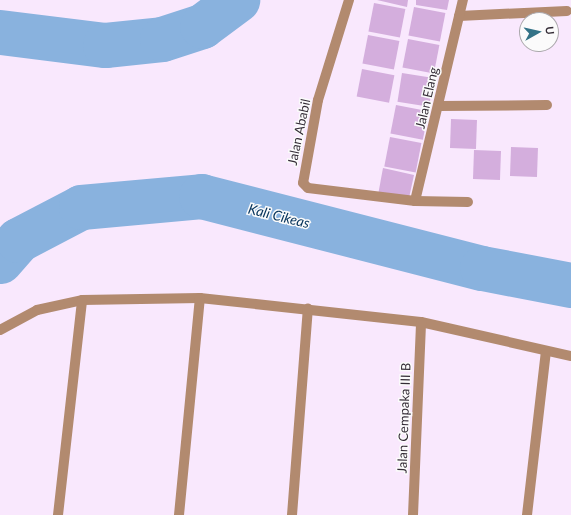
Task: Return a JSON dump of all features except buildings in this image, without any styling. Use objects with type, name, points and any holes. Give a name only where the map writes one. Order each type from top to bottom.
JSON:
[{"type":"street","name":"Jalan Ababil","points":[[349,0],[318,100],[304,183],[308,188],[415,201],[468,202]]},
{"type":"street","name":"Jalan Elang","points":[[415,201],[439,106],[463,0]]},
{"type":"street","points":[[459,16],[567,11]]},
{"type":"street","points":[[439,106],[547,105]]},
{"type":"street","points":[[179,515],[200,298]]},
{"type":"street","points":[[0,330],[37,310],[82,300],[200,298],[421,322],[506,339],[546,352],[571,356]]},
{"type":"street","points":[[58,515],[82,300]]},
{"type":"street","points":[[292,515],[308,309]]},
{"type":"street","name":"Jalan Cempaka III B","points":[[413,515],[421,322]]},
{"type":"street","points":[[527,515],[546,352]]},
{"type":"waterway","name":"Kali Cikeas","points":[[0,32],[105,45],[162,39],[202,26],[237,0]]},
{"type":"waterway","name":"Kali Cikeas","points":[[0,261],[18,240],[81,207],[201,196],[482,268],[571,285]]}]
